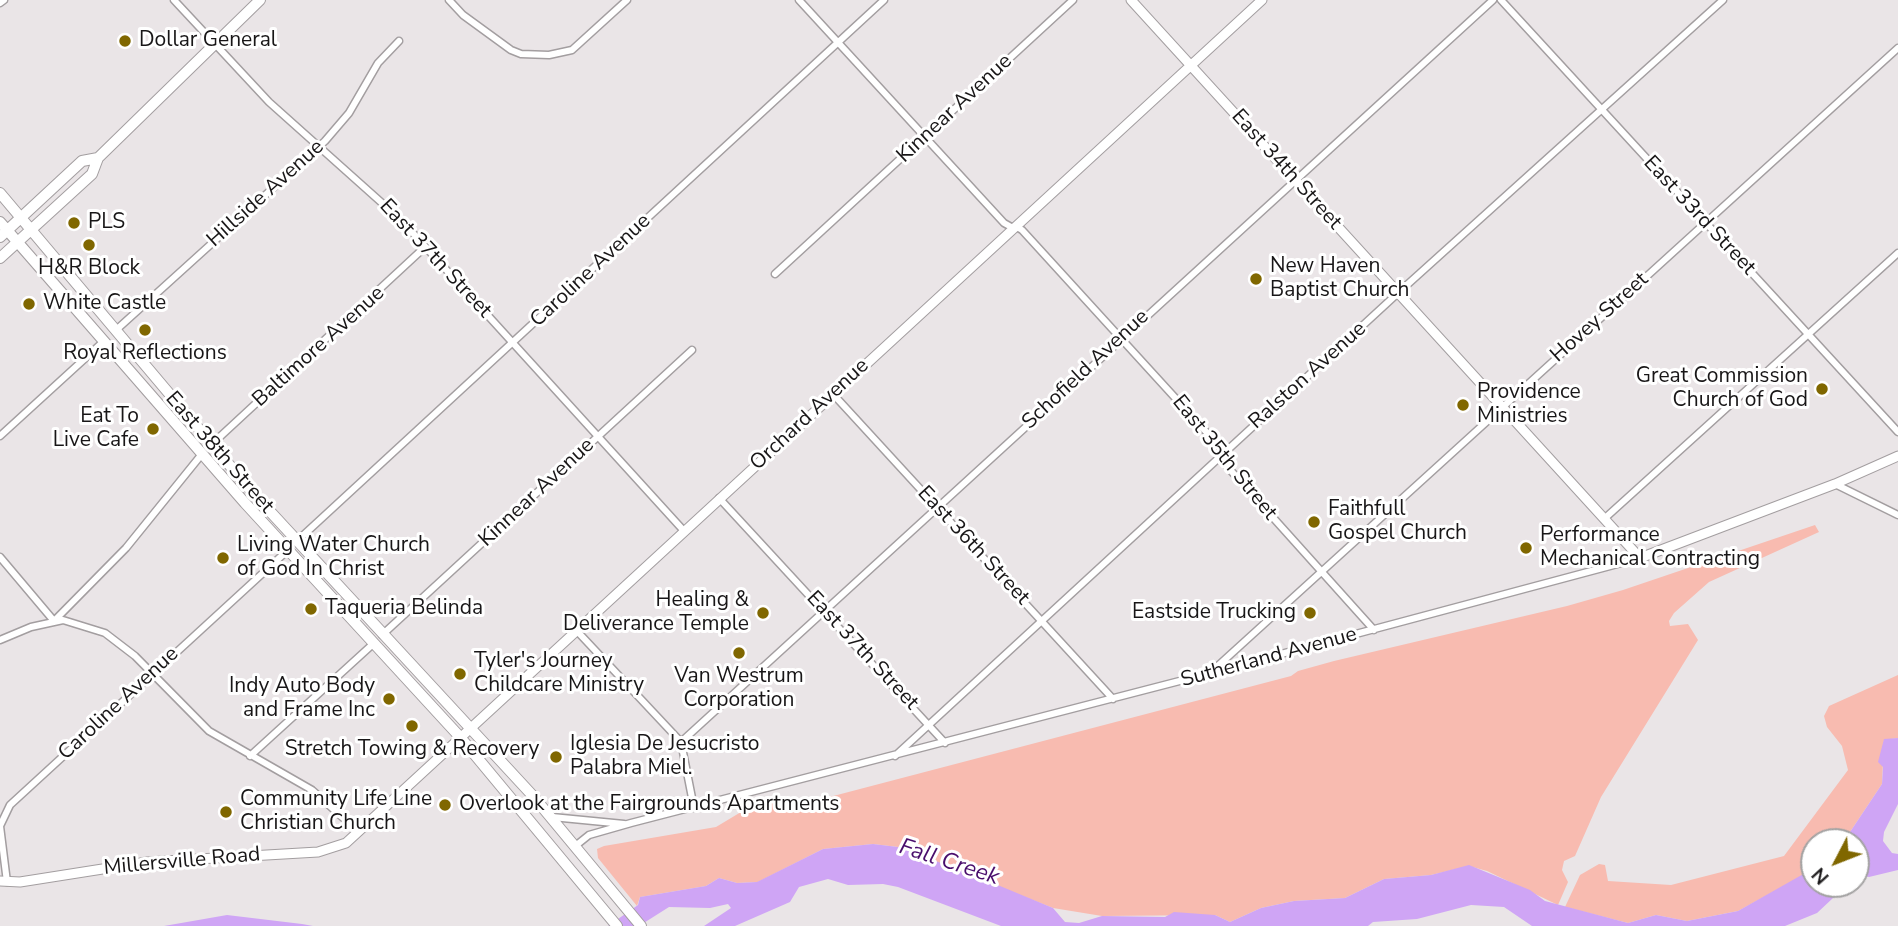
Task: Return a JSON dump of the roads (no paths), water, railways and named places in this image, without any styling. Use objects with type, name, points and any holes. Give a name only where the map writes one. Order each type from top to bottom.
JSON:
[{"type":"main road","points":[[0,258],[92,174],[98,158],[260,0]]},
{"type":"main road","points":[[2,230],[20,219],[82,162],[98,158]]},
{"type":"main road","name":"East 38th Street","points":[[0,193],[211,445],[382,635],[471,727],[641,926]]},
{"type":"main road","name":"East 38th Street","points":[[2,230],[17,242],[202,454],[460,737],[617,926]]},
{"type":"street","name":"East 37th Street","points":[[174,0],[269,102],[375,195],[425,247],[684,531]]},
{"type":"street","points":[[449,0],[463,15],[514,52],[549,54],[572,50],[627,0]]},
{"type":"street","name":"East 35th Street","points":[[799,0],[1004,223],[1023,230],[1220,447],[1224,463],[1374,630]]},
{"type":"street","name":"Caroline Avenue","points":[[297,541],[884,0]]},
{"type":"street","name":"Kinnear Avenue","points":[[775,274],[1073,0]]},
{"type":"street","name":"East 34th Street","points":[[1131,0],[1640,558]]},
{"type":"street","name":"Orchard Avenue","points":[[359,832],[1262,0]]},
{"type":"street","name":"Schofield Avenue","points":[[681,742],[1294,179],[1493,0]]},
{"type":"street","name":"East 33rd Street","points":[[1501,0],[1898,432]]},
{"type":"street","name":"Ralston Avenue","points":[[895,756],[1398,293],[1723,0]]},
{"type":"street","name":"Hillside Avenue","points":[[115,331],[320,146],[343,122],[378,64],[399,41]]},
{"type":"street","name":"Hovey Street","points":[[1210,673],[1898,48]]},
{"type":"street","name":"Baltimore Avenue","points":[[211,445],[425,247]]},
{"type":"street","points":[[1604,519],[1898,253]]},
{"type":"street","points":[[0,436],[103,342]]},
{"type":"street","name":"Kinnear Avenue","points":[[382,635],[692,350]]},
{"type":"street","name":"East 36th Street","points":[[833,394],[1113,699]]},
{"type":"street","points":[[54,621],[126,548],[202,454]]},
{"type":"street","name":"Sutherland Avenue","points":[[574,847],[589,835],[1640,558],[1835,484],[1898,456]]},
{"type":"street","points":[[1835,484],[1898,515]]},
{"type":"street","name":"East 37th Street","points":[[719,498],[945,743]]},
{"type":"street","name":"Caroline Avenue","points":[[4,881],[0,826],[8,808],[288,550]]},
{"type":"street","points":[[0,557],[54,621]]},
{"type":"street","points":[[0,640],[54,621],[81,623],[105,633],[131,651],[202,725],[250,756],[312,790],[359,832]]},
{"type":"street","points":[[576,630],[681,742],[694,808]]},
{"type":"street","points":[[250,756],[373,644]]},
{"type":"street","name":"Sutherland Avenue","points":[[549,816],[626,825]]},
{"type":"street","name":"Millersville Road","points":[[4,881],[147,862],[324,851],[346,843],[359,832]]},
{"type":"place","name":"Dollar General","points":[[125,41]]},
{"type":"place","name":"PLS","points":[[74,223]]},
{"type":"place","name":"H&R Block","points":[[89,245]]},
{"type":"place","name":"New Haven Baptist Church","points":[[1256,279]]},
{"type":"place","name":"White Castle","points":[[29,304]]},
{"type":"place","name":"Royal Reflections","points":[[145,330]]},
{"type":"place","name":"Great Commission Church of God","points":[[1822,389]]},
{"type":"place","name":"Providence Ministries","points":[[1463,405]]},
{"type":"place","name":"Eat To Live Cafe","points":[[153,429]]},
{"type":"place","name":"Faithfull Gospel Church","points":[[1314,522]]},
{"type":"place","name":"Performance Mechanical Contracting","points":[[1526,548]]},
{"type":"place","name":"Living Water Church of God In Christ","points":[[223,558]]},
{"type":"place","name":"Taqueria Belinda","points":[[311,609]]},
{"type":"place","name":"Healing & Deliverance Temple","points":[[763,613]]},
{"type":"place","name":"Eastside Trucking","points":[[1310,613]]},
{"type":"place","name":"Van Westrum Corporation","points":[[739,653]]},
{"type":"place","name":"Tyler's Journey Childcare Ministry","points":[[460,674]]},
{"type":"place","name":"Indy Auto Body and Frame Inc","points":[[389,699]]},
{"type":"place","name":"Stretch Towing & Recovery","points":[[412,726]]},
{"type":"place","name":"Iglesia De Jesucristo Palabra Miel.","points":[[556,757]]},
{"type":"place","name":"Overlook at the Fairgrounds Apartments","points":[[445,805]]},
{"type":"place","name":"Community Life Line Christian Church","points":[[226,812]]},
{"type":"water label","name":"Fall Creek","points":[[949,863]]}]
